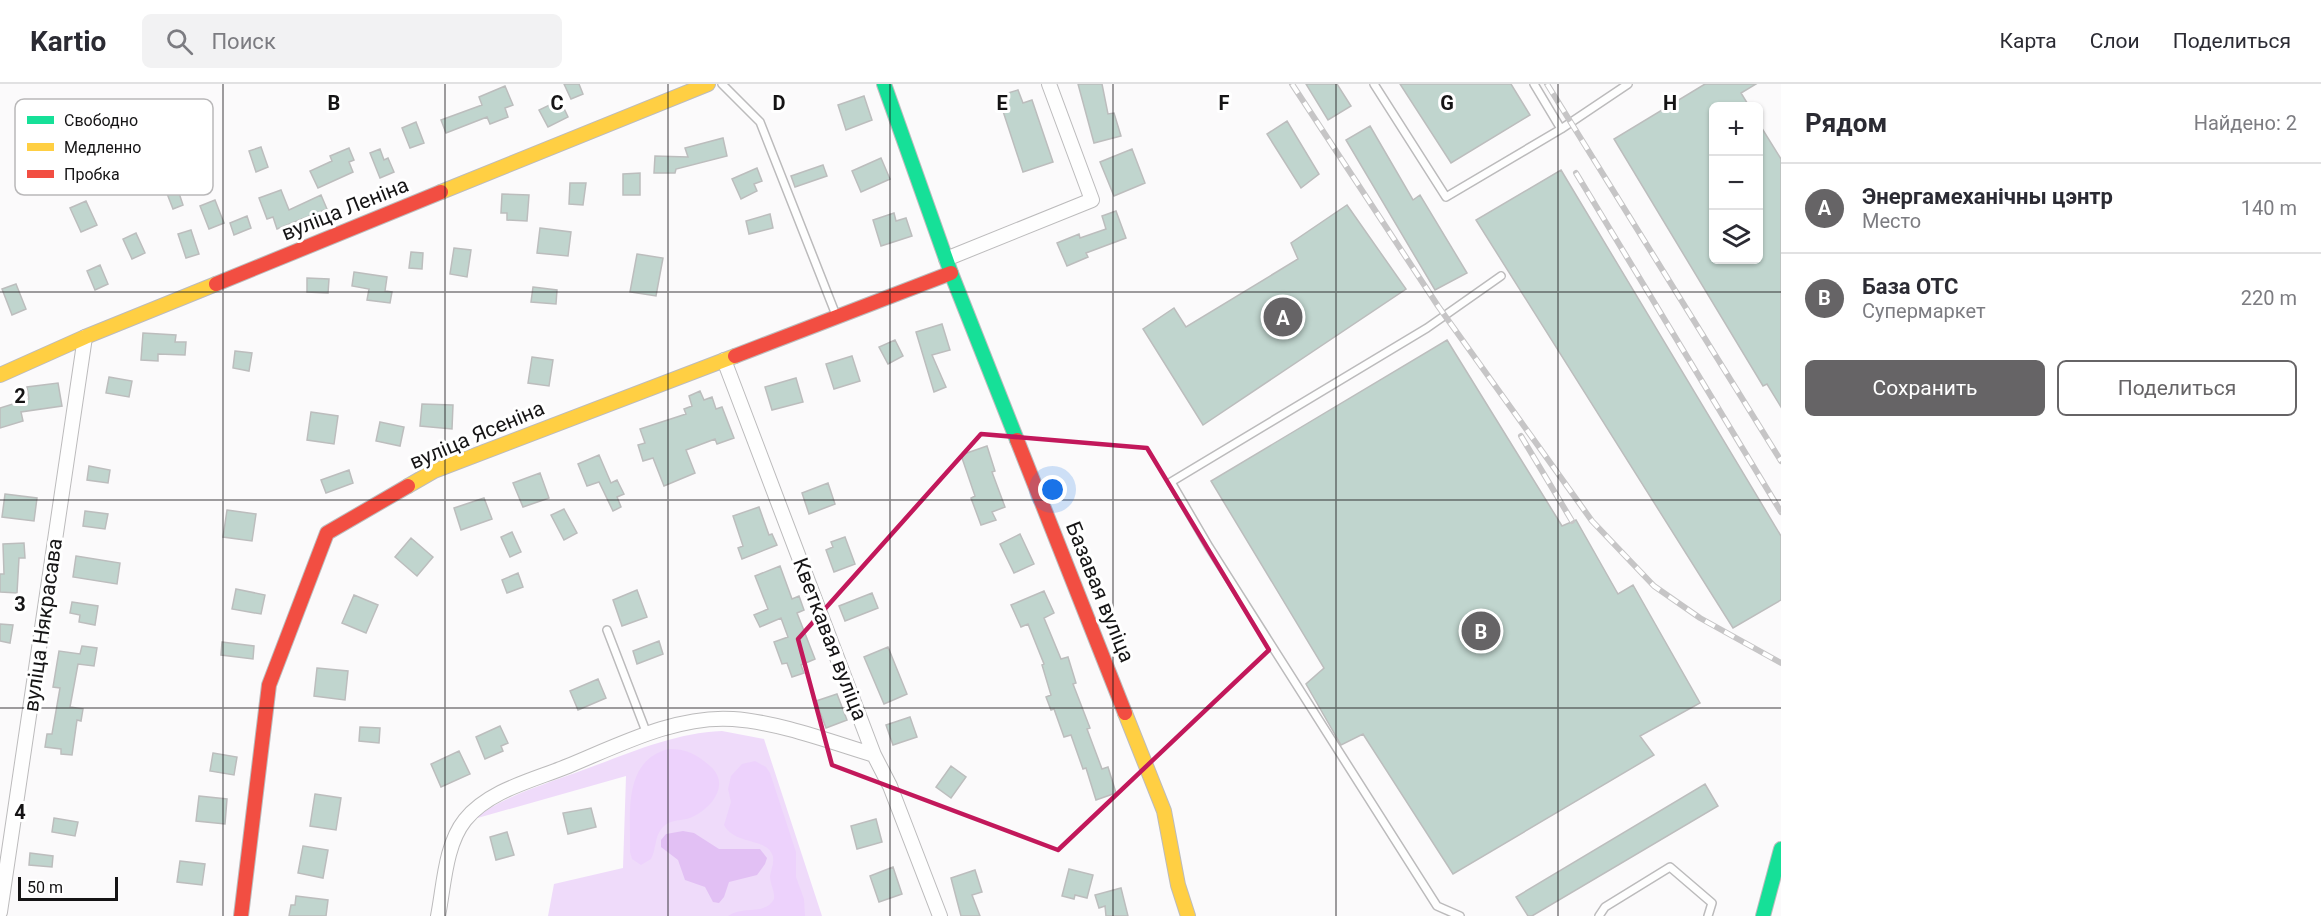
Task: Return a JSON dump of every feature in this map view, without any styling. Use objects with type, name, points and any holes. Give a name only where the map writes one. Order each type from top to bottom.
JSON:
[{"type":"street","name":"вуліца Леніна","points":[[0,375],[85,337],[708,84]]},
{"type":"street","name":"Базавая вуліца","points":[[884,84],[951,273],[1164,811],[1178,885],[1188,916]]},
{"type":"street","points":[[946,259],[1092,201],[1049,84]]},
{"type":"street","name":"вуліца Ясеніна","points":[[241,916],[269,685],[327,533],[434,471],[951,273]]},
{"type":"street","name":"вуліца Някрасава","points":[[0,912],[85,337]]},
{"type":"street","name":"Кветкавая вуліца","points":[[724,360],[874,754],[890,786],[940,916]]},
{"type":"street","points":[[438,916],[450,852],[463,822],[474,810],[505,792],[647,734],[687,723],[731,719],[771,726],[874,754]]},
{"type":"street","points":[[1763,916],[1781,849]]},
{"type":"lane","points":[[722,84],[760,122],[836,317]]},
{"type":"lane","points":[[1374,84],[1446,197],[1561,129],[1628,84]]},
{"type":"lane","points":[[1534,84],[1561,129]]},
{"type":"lane","points":[[1460,916],[1437,906],[1209,548],[1171,482],[1427,328],[1501,276]]},
{"type":"lane","points":[[607,630],[647,734]]},
{"type":"lane","points":[[1599,916],[1605,907],[1671,867],[1712,903],[1708,916]]},
{"type":"highlighted area","points":[[981,434],[1147,448],[1269,650],[1058,850],[832,765],[798,639]]},
{"type":"shaded area","points":[[722,731],[764,739],[822,916],[548,916],[554,884],[623,868],[626,776],[474,819],[523,792],[629,753],[684,736]]},
{"type":"shaded area","points":[[668,749],[686,751],[705,762],[716,773],[719,788],[712,802],[698,814],[664,826],[659,833],[651,859],[641,865],[632,859],[630,852],[632,791],[643,765],[653,756]]},
{"type":"shaded area","points":[[755,761],[766,767],[770,773],[796,852],[796,877],[804,899],[805,916],[728,916],[740,911],[765,907],[774,899],[770,876],[773,857],[770,851],[759,844],[736,836],[724,825],[731,802],[728,789],[731,776],[742,764]]},
{"type":"shaded area","points":[[683,831],[694,833],[719,849],[760,849],[767,858],[765,864],[757,875],[729,882],[724,897],[719,903],[713,902],[705,887],[685,880],[678,860],[661,847],[661,840],[666,834]]},
{"type":"building","points":[[564,84],[579,84],[583,94],[571,99]]},
{"type":"building","points":[[1078,84],[1102,84],[1108,114],[1114,113],[1121,136],[1094,143]]},
{"type":"building","points":[[1306,84],[1337,84],[1351,106],[1328,120]]},
{"type":"building","points":[[1400,84],[1511,84],[1530,115],[1451,163]]},
{"type":"building","points":[[1705,84],[1756,84],[1741,93],[1747,102],[1709,102],[1709,264],[1763,264],[1763,130],[1781,159],[1781,407],[1767,384],[1763,386],[1614,139]]},
{"type":"building","points":[[505,86],[513,105],[505,108],[508,117],[490,124],[487,117],[446,133],[441,120],[482,105],[479,97]]},
{"type":"building","points":[[1018,90],[1023,103],[1032,100],[1053,162],[1023,172],[998,96]]},
{"type":"building","points":[[864,96],[872,120],[846,130],[838,105]]},
{"type":"building","points":[[560,100],[568,117],[548,127],[539,110]]},
{"type":"building","points":[[1287,121],[1319,174],[1301,188],[1267,134]]},
{"type":"building","points":[[416,122],[424,143],[410,148],[402,128]]},
{"type":"building","points":[[1370,126],[1413,200],[1420,195],[1467,273],[1435,290],[1346,140]]},
{"type":"building","points":[[723,138],[727,156],[676,169],[675,173],[654,173],[655,156],[688,157],[685,148]]},
{"type":"building","points":[[261,147],[268,167],[256,172],[249,151]]},
{"type":"building","points":[[349,148],[354,160],[349,162],[353,172],[318,188],[310,171],[332,161],[330,156]]},
{"type":"building","points":[[380,149],[384,160],[388,158],[394,172],[380,178],[370,153]]},
{"type":"building","points":[[1132,149],[1145,183],[1114,196],[1100,162]]},
{"type":"building","points":[[881,158],[890,179],[861,192],[852,171]]},
{"type":"building","points":[[823,165],[827,176],[795,187],[791,176]]},
{"type":"building","points":[[757,168],[762,181],[754,184],[757,191],[741,199],[732,179]]},
{"type":"building","points":[[1561,170],[1781,536],[1781,600],[1733,628],[1476,220]]},
{"type":"building","points":[[640,173],[640,195],[623,195],[623,174]]},
{"type":"building","points":[[570,183],[586,183],[583,205],[569,204]]},
{"type":"building","points":[[281,190],[289,210],[321,195],[327,209],[277,229],[273,217],[267,219],[259,198]]},
{"type":"building","points":[[502,194],[529,195],[527,221],[507,220],[507,213],[501,213]]},
{"type":"building","points":[[168,195],[180,195],[183,205],[173,209]]},
{"type":"building","points":[[215,200],[224,223],[209,229],[200,206]]},
{"type":"building","points":[[86,201],[97,225],[81,232],[70,208]]},
{"type":"building","points":[[1347,205],[1406,289],[1203,425],[1143,329],[1174,308],[1186,327],[1298,259],[1291,243]]},
{"type":"building","points":[[1116,211],[1126,238],[1086,253],[1088,257],[1067,266],[1057,243],[1079,234],[1080,238],[1106,229],[1102,216]]},
{"type":"building","points":[[894,213],[896,221],[906,218],[912,236],[881,246],[873,220]]},
{"type":"building","points":[[770,214],[773,228],[749,234],[746,221]]},
{"type":"building","points":[[247,216],[251,228],[234,235],[230,223]]},
{"type":"building","points":[[540,228],[571,232],[568,256],[537,253]]},
{"type":"building","points":[[191,230],[199,254],[186,258],[178,234]]},
{"type":"building","points":[[136,233],[145,253],[132,259],[123,239]]},
{"type":"building","points":[[454,248],[471,250],[467,277],[450,274]]},
{"type":"building","points":[[411,252],[423,253],[422,269],[409,268]]},
{"type":"building","points":[[637,254],[663,258],[656,296],[630,292]]},
{"type":"building","points":[[100,265],[108,284],[95,290],[87,271]]},
{"type":"building","points":[[354,272],[387,277],[385,291],[392,292],[390,303],[367,300],[369,289],[352,286]]},
{"type":"building","points":[[307,278],[329,279],[328,293],[307,292]]},
{"type":"building","points":[[16,284],[26,309],[12,315],[2,289]]},
{"type":"building","points":[[533,287],[557,290],[556,304],[531,302]]},
{"type":"building","points":[[942,324],[950,350],[932,355],[946,387],[934,392],[916,332]]},
{"type":"building","points":[[143,333],[176,335],[175,342],[186,342],[185,355],[158,354],[158,361],[141,360]]},
{"type":"building","points":[[895,340],[903,356],[888,364],[879,347]]},
{"type":"building","points":[[1447,340],[1562,526],[1576,520],[1618,594],[1633,585],[1700,703],[1640,736],[1654,755],[1453,874],[1363,734],[1341,745],[1306,684],[1324,668],[1211,481]]},
{"type":"building","points":[[235,351],[252,353],[249,371],[233,368]]},
{"type":"building","points":[[852,356],[860,381],[834,389],[826,364]]},
{"type":"building","points":[[532,357],[553,360],[549,386],[528,383]]},
{"type":"building","points":[[109,377],[132,381],[129,397],[106,393]]},
{"type":"building","points":[[796,378],[803,402],[772,410],[765,387]]},
{"type":"building","points":[[58,383],[62,406],[21,412],[23,421],[0,428],[0,408],[29,399],[27,387]]},
{"type":"building","points":[[700,391],[704,400],[712,397],[716,409],[722,407],[734,438],[717,444],[715,439],[686,450],[695,473],[664,486],[653,458],[643,461],[638,445],[645,443],[640,429],[686,414],[684,409],[692,406],[689,396]]},
{"type":"building","points":[[422,404],[453,405],[452,429],[420,426]]},
{"type":"building","points":[[311,412],[338,416],[334,444],[307,440]]},
{"type":"building","points":[[380,422],[404,427],[400,446],[376,441]]},
{"type":"building","points":[[987,446],[995,471],[992,472],[1005,507],[992,512],[996,520],[981,525],[971,498],[975,496],[961,455]]},
{"type":"building","points":[[599,455],[611,483],[617,480],[624,494],[617,497],[621,507],[613,511],[599,482],[587,486],[578,464]]},
{"type":"building","points":[[89,466],[110,470],[108,483],[87,480]]},
{"type":"building","points":[[349,470],[353,483],[326,493],[321,480]]},
{"type":"building","points":[[540,473],[549,498],[523,507],[513,483]]},
{"type":"building","points":[[828,483],[835,504],[809,514],[802,493]]},
{"type":"building","points":[[5,494],[37,498],[34,521],[2,517]]},
{"type":"building","points":[[484,498],[492,519],[461,530],[454,508]]},
{"type":"building","points":[[759,507],[769,535],[772,534],[777,545],[742,559],[738,548],[743,546],[733,516]]},
{"type":"building","points":[[564,509],[577,533],[564,540],[551,515]]},
{"type":"building","points":[[227,510],[256,514],[252,541],[223,537]]},
{"type":"building","points":[[85,511],[108,514],[105,529],[83,526]]},
{"type":"building","points":[[512,532],[521,552],[510,557],[501,537]]},
{"type":"building","points":[[1020,534],[1034,564],[1014,573],[1000,544]]},
{"type":"building","points":[[845,537],[855,564],[834,572],[826,550],[833,547],[831,542]]},
{"type":"building","points":[[411,538],[433,557],[417,576],[395,557]]},
{"type":"building","points":[[24,543],[25,558],[19,558],[17,593],[0,592],[0,574],[4,574],[3,544]]},
{"type":"building","points":[[76,556],[120,563],[117,584],[73,577]]},
{"type":"building","points":[[780,566],[792,599],[799,596],[804,610],[797,613],[815,659],[801,665],[804,673],[792,677],[787,663],[782,664],[774,642],[788,637],[781,618],[760,627],[754,615],[768,609],[755,576]]},
{"type":"building","points":[[518,573],[523,587],[507,593],[502,580]]},
{"type":"building","points":[[236,589],[265,595],[261,614],[232,609]]},
{"type":"building","points":[[637,590],[647,617],[622,626],[613,600]]},
{"type":"building","points":[[1044,591],[1054,613],[1044,618],[1061,659],[1068,657],[1076,683],[1073,684],[1090,728],[1087,729],[1102,769],[1108,767],[1116,793],[1096,800],[1086,768],[1083,769],[1071,735],[1064,737],[1054,709],[1051,710],[1046,697],[1051,695],[1042,665],[1044,664],[1028,624],[1021,627],[1011,605]]},
{"type":"building","points":[[872,593],[878,608],[845,621],[839,606]]},
{"type":"building","points":[[354,595],[378,605],[366,633],[342,623]]},
{"type":"building","points":[[72,602],[98,606],[95,625],[79,622],[80,615],[70,613]]},
{"type":"building","points":[[0,624],[13,625],[10,643],[0,641]]},
{"type":"building","points":[[659,641],[663,654],[637,664],[633,651]]},
{"type":"building","points":[[222,642],[254,646],[253,659],[221,655]]},
{"type":"building","points":[[82,646],[97,648],[94,666],[78,664],[70,707],[83,709],[81,721],[77,720],[72,755],[61,754],[61,749],[45,747],[47,734],[52,734],[60,688],[53,687],[59,651],[80,654]]},
{"type":"building","points":[[888,647],[907,694],[884,704],[864,657]]},
{"type":"building","points":[[317,668],[348,671],[345,700],[314,696]]},
{"type":"building","points":[[598,679],[606,698],[578,710],[570,691]]},
{"type":"building","points":[[837,694],[847,720],[826,728],[816,701]]},
{"type":"building","points":[[910,717],[917,737],[893,745],[886,725]]},
{"type":"building","points":[[500,726],[508,743],[501,746],[503,751],[485,759],[476,737]]},
{"type":"building","points":[[360,727],[380,728],[379,743],[359,741]]},
{"type":"building","points":[[459,751],[470,774],[441,787],[431,764]]},
{"type":"building","points":[[213,753],[237,757],[234,775],[210,771]]},
{"type":"building","points":[[951,766],[966,777],[951,798],[936,787]]},
{"type":"building","points":[[1705,784],[1718,806],[1532,916],[1528,916],[1516,897]]},
{"type":"building","points":[[315,794],[341,798],[336,830],[310,826]]},
{"type":"building","points":[[199,796],[227,799],[225,824],[196,821]]},
{"type":"building","points":[[591,808],[596,827],[568,834],[563,813]]},
{"type":"building","points":[[54,818],[78,822],[75,836],[52,832]]},
{"type":"building","points":[[876,819],[882,842],[857,849],[851,826]]},
{"type":"building","points":[[507,832],[514,855],[496,860],[490,837]]},
{"type":"building","points":[[303,846],[328,850],[323,878],[298,873]]},
{"type":"building","points":[[30,853],[53,856],[52,867],[29,865]]},
{"type":"building","points":[[180,861],[205,864],[202,885],[177,882]]},
{"type":"building","points":[[893,867],[902,894],[879,902],[870,876]]},
{"type":"building","points":[[1069,869],[1093,875],[1087,898],[1075,895],[1074,899],[1062,896]]},
{"type":"building","points":[[975,870],[982,892],[972,895],[980,916],[961,916],[951,878]]},
{"type":"building","points":[[1121,888],[1128,916],[1106,916],[1105,906],[1099,908],[1095,895]]},
{"type":"building","points":[[296,896],[328,900],[326,916],[289,916],[291,905],[295,905]]},
{"type":"railway","points":[[1292,84],[1438,306],[1592,521],[1654,586],[1700,618],[1781,663]]},
{"type":"railway","points":[[1547,84],[1781,461]]},
{"type":"railway","points":[[1576,173],[1781,512]]},
{"type":"railway","points":[[1521,436],[1572,521]]},
{"type":"traffic: fast","points":[[884,84],[951,273],[1017,440]]},
{"type":"traffic: fast","points":[[1763,916],[1781,849]]},
{"type":"traffic: slow","points":[[441,192],[708,84]]},
{"type":"traffic: slow","points":[[0,375],[85,337],[216,284]]},
{"type":"traffic: slow","points":[[408,486],[434,471],[735,356]]},
{"type":"traffic: slow","points":[[1125,713],[1164,811],[1178,885],[1188,916]]},
{"type":"traffic: jam","points":[[216,284],[441,192]]},
{"type":"traffic: jam","points":[[735,356],[951,273]]},
{"type":"traffic: jam","points":[[1017,440],[1125,713]]},
{"type":"traffic: jam","points":[[241,916],[269,685],[327,533],[408,486]]},
{"type":"place","name":"Энергамеханічны цэнтр","points":[[1283,317]]},
{"type":"place","name":"База ОТС","points":[[1481,631]]}]
